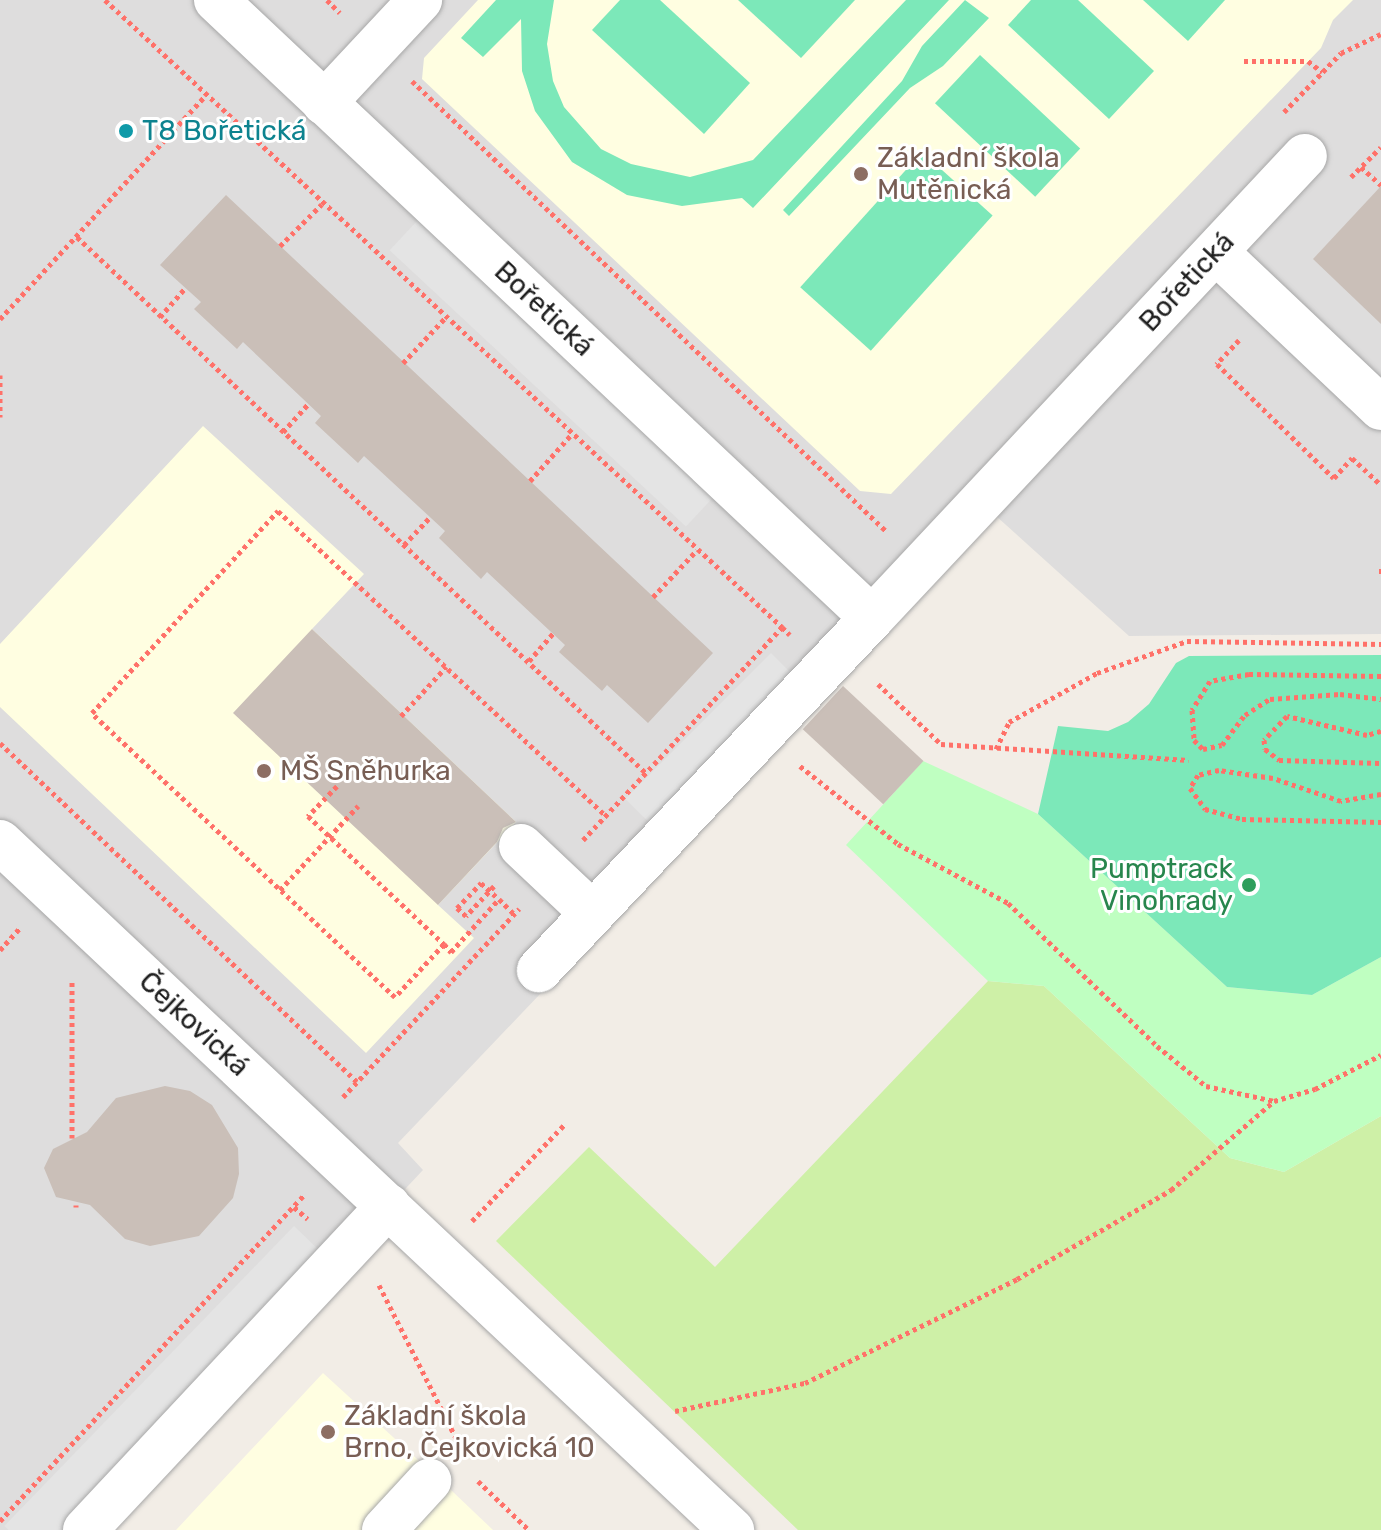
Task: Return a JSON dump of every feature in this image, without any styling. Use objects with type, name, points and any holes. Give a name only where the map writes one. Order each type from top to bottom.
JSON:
[{"type":"street","name":"Bořetická","points":[[216,0],[872,618]]},
{"type":"street","points":[[324,103],[420,0]]},
{"type":"street","name":"Bořetická","points":[[539,970],[1305,156]]},
{"type":"street","points":[[1216,252],[1381,408]]},
{"type":"street","name":"Čejkovická","points":[[0,842],[732,1530]]},
{"type":"street","points":[[521,846],[592,913]]},
{"type":"street","points":[[85,1530],[388,1206]]},
{"type":"street","points":[[384,1530],[429,1481]]},
{"type":"path","points":[[105,0],[571,435],[782,627]]},
{"type":"path","points":[[327,0],[922,564]]},
{"type":"path","points":[[1244,61],[1308,61],[1322,72]]},
{"type":"path","points":[[0,319],[205,96]]},
{"type":"path","points":[[1361,167],[1381,185]]},
{"type":"path","points":[[280,246],[322,204]]},
{"type":"path","points":[[77,237],[646,773]]},
{"type":"path","points":[[160,317],[185,288]]},
{"type":"path","points":[[403,363],[446,317]]},
{"type":"path","points":[[1217,364],[1334,478],[1352,458],[1381,485]]},
{"type":"path","points":[[0,375],[0,417]]},
{"type":"path","points":[[283,432],[308,404]]},
{"type":"path","points":[[530,481],[571,435]]},
{"type":"path","points":[[444,944],[395,997],[92,713],[278,511],[606,816]]},
{"type":"path","points":[[404,545],[430,517]]},
{"type":"path","points":[[653,597],[697,550]]},
{"type":"path","points":[[529,661],[553,633]]},
{"type":"path","points":[[996,749],[1009,722],[1097,673],[1187,641],[1381,644]]},
{"type":"path","points":[[842,650],[941,744],[1188,760]]},
{"type":"path","points":[[401,716],[446,667]]},
{"type":"path","points":[[1381,676],[1249,674],[1210,681],[1192,710],[1194,740],[1203,749],[1222,745],[1251,709],[1270,699],[1340,694],[1381,699]]},
{"type":"path","points":[[1381,731],[1367,735],[1287,716],[1264,740],[1265,749],[1279,760],[1381,763]]},
{"type":"path","points":[[763,733],[898,844],[1008,903],[1206,1086],[1274,1101]]},
{"type":"path","points":[[0,743],[357,1082]]},
{"type":"path","points":[[1381,794],[1341,801],[1273,778],[1219,770],[1198,775],[1190,788],[1205,809],[1242,819],[1381,822]]},
{"type":"path","points":[[337,786],[308,816],[451,952],[499,899]]},
{"type":"path","points":[[280,890],[358,806]]},
{"type":"path","points":[[495,885],[485,895],[466,916],[457,908],[481,883],[490,891],[499,899],[514,914]]},
{"type":"path","points":[[0,950],[25,923]]},
{"type":"path","points":[[72,989],[72,1138]]},
{"type":"path","points":[[619,1424],[805,1383],[836,1368],[1017,1279],[1171,1190],[1274,1101],[1315,1089],[1381,1055]]},
{"type":"path","points":[[439,1255],[565,1124]]},
{"type":"path","points":[[2,1516],[310,1189]]},
{"type":"path","points":[[374,1275],[463,1453]]},
{"type":"path","points":[[470,1467],[477,1480],[529,1530]]},
{"type":"shaded area","points":[[0,0],[1381,0],[1381,634],[1129,636],[996,516],[398,1143],[423,1170],[85,1530],[0,1530]]},
{"type":"shaded area","name":"Základní škola Mutěnická","points":[[478,0],[1353,0],[1333,20],[1321,48],[891,494],[860,491],[422,79],[424,58]]},
{"type":"shaded area","points":[[432,205],[728,481],[686,527],[390,250]]},
{"type":"shaded area","name":"MŠ Sněhurka","points":[[203,426],[364,574],[312,629],[516,822],[438,905],[474,938],[366,1053],[0,707],[0,644]]},
{"type":"shaded area","points":[[771,653],[806,688],[660,833],[625,799]]},
{"type":"shaded area","points":[[294,1226],[334,1264],[77,1530],[9,1530],[4,1526]]},
{"type":"shaded area","name":"Základní škola Brno, Čejkovická 10","points":[[323,1373],[452,1491],[493,1530],[176,1530]]},
{"type":"green space","points":[[496,0],[554,0],[547,44],[553,81],[564,107],[601,149],[631,164],[690,177],[753,160],[906,0],[949,0],[753,208],[742,198],[682,206],[627,195],[572,162],[535,111],[522,71],[521,19],[483,57],[461,38]]},
{"type":"green space","points":[[620,0],[660,0],[750,83],[704,134],[592,30]]},
{"type":"green space","points":[[738,0],[855,0],[801,58]]},
{"type":"green space","points":[[965,0],[989,18],[943,66],[910,88],[789,216],[783,210],[902,81],[922,46]]},
{"type":"green space","points":[[1031,0],[1078,0],[1154,71],[1109,119],[1008,25]]},
{"type":"green space","points":[[1143,0],[1225,0],[1188,41]]},
{"type":"green space","points":[[980,55],[1080,148],[1035,197],[935,103]]},
{"type":"green space","points":[[922,152],[993,216],[871,351],[800,287]]},
{"type":"green space","name":"Pumptrack Vinohrady","points":[[1381,655],[1381,957],[1312,995],[1227,987],[1038,814],[1058,726],[1108,731],[1128,722],[1149,704],[1176,663],[1189,656]]},
{"type":"green space","points":[[923,761],[1038,814],[1227,987],[1312,995],[1381,957],[1381,1116],[1284,1172],[1230,1158],[1044,986],[988,981],[846,845]]},
{"type":"green space","points":[[988,981],[1044,986],[1230,1158],[1284,1172],[1381,1116],[1381,1530],[798,1530],[496,1241],[589,1147],[715,1267]]},
{"type":"building","points":[[1381,186],[1381,324],[1313,259]]},
{"type":"building","points":[[226,195],[713,653],[648,723],[607,685],[602,691],[559,652],[565,645],[487,572],[481,579],[439,538],[445,531],[364,456],[358,463],[315,423],[321,416],[243,342],[237,349],[194,309],[201,302],[160,265]]},
{"type":"building","name":"MŠ Sněhurka","points":[[312,629],[516,822],[503,828],[497,842],[438,905],[233,713]]},
{"type":"building","points":[[843,686],[923,761],[883,804],[803,729]]},
{"type":"building","points":[[165,1086],[190,1091],[212,1105],[238,1148],[239,1174],[233,1198],[199,1236],[150,1246],[125,1239],[90,1205],[56,1197],[44,1168],[53,1149],[87,1132],[116,1098]]},
{"type":"place","name":"T8 Bořetická","points":[[126,131]]},
{"type":"place","name":"Základní škola Mutěnická","points":[[861,174]]},
{"type":"place","name":"MŠ Sněhurka","points":[[264,771]]},
{"type":"place","name":"Pumptrack Vinohrady","points":[[1249,885]]},
{"type":"place","name":"Základní škola Brno, Čejkovická 10","points":[[328,1432]]}]
